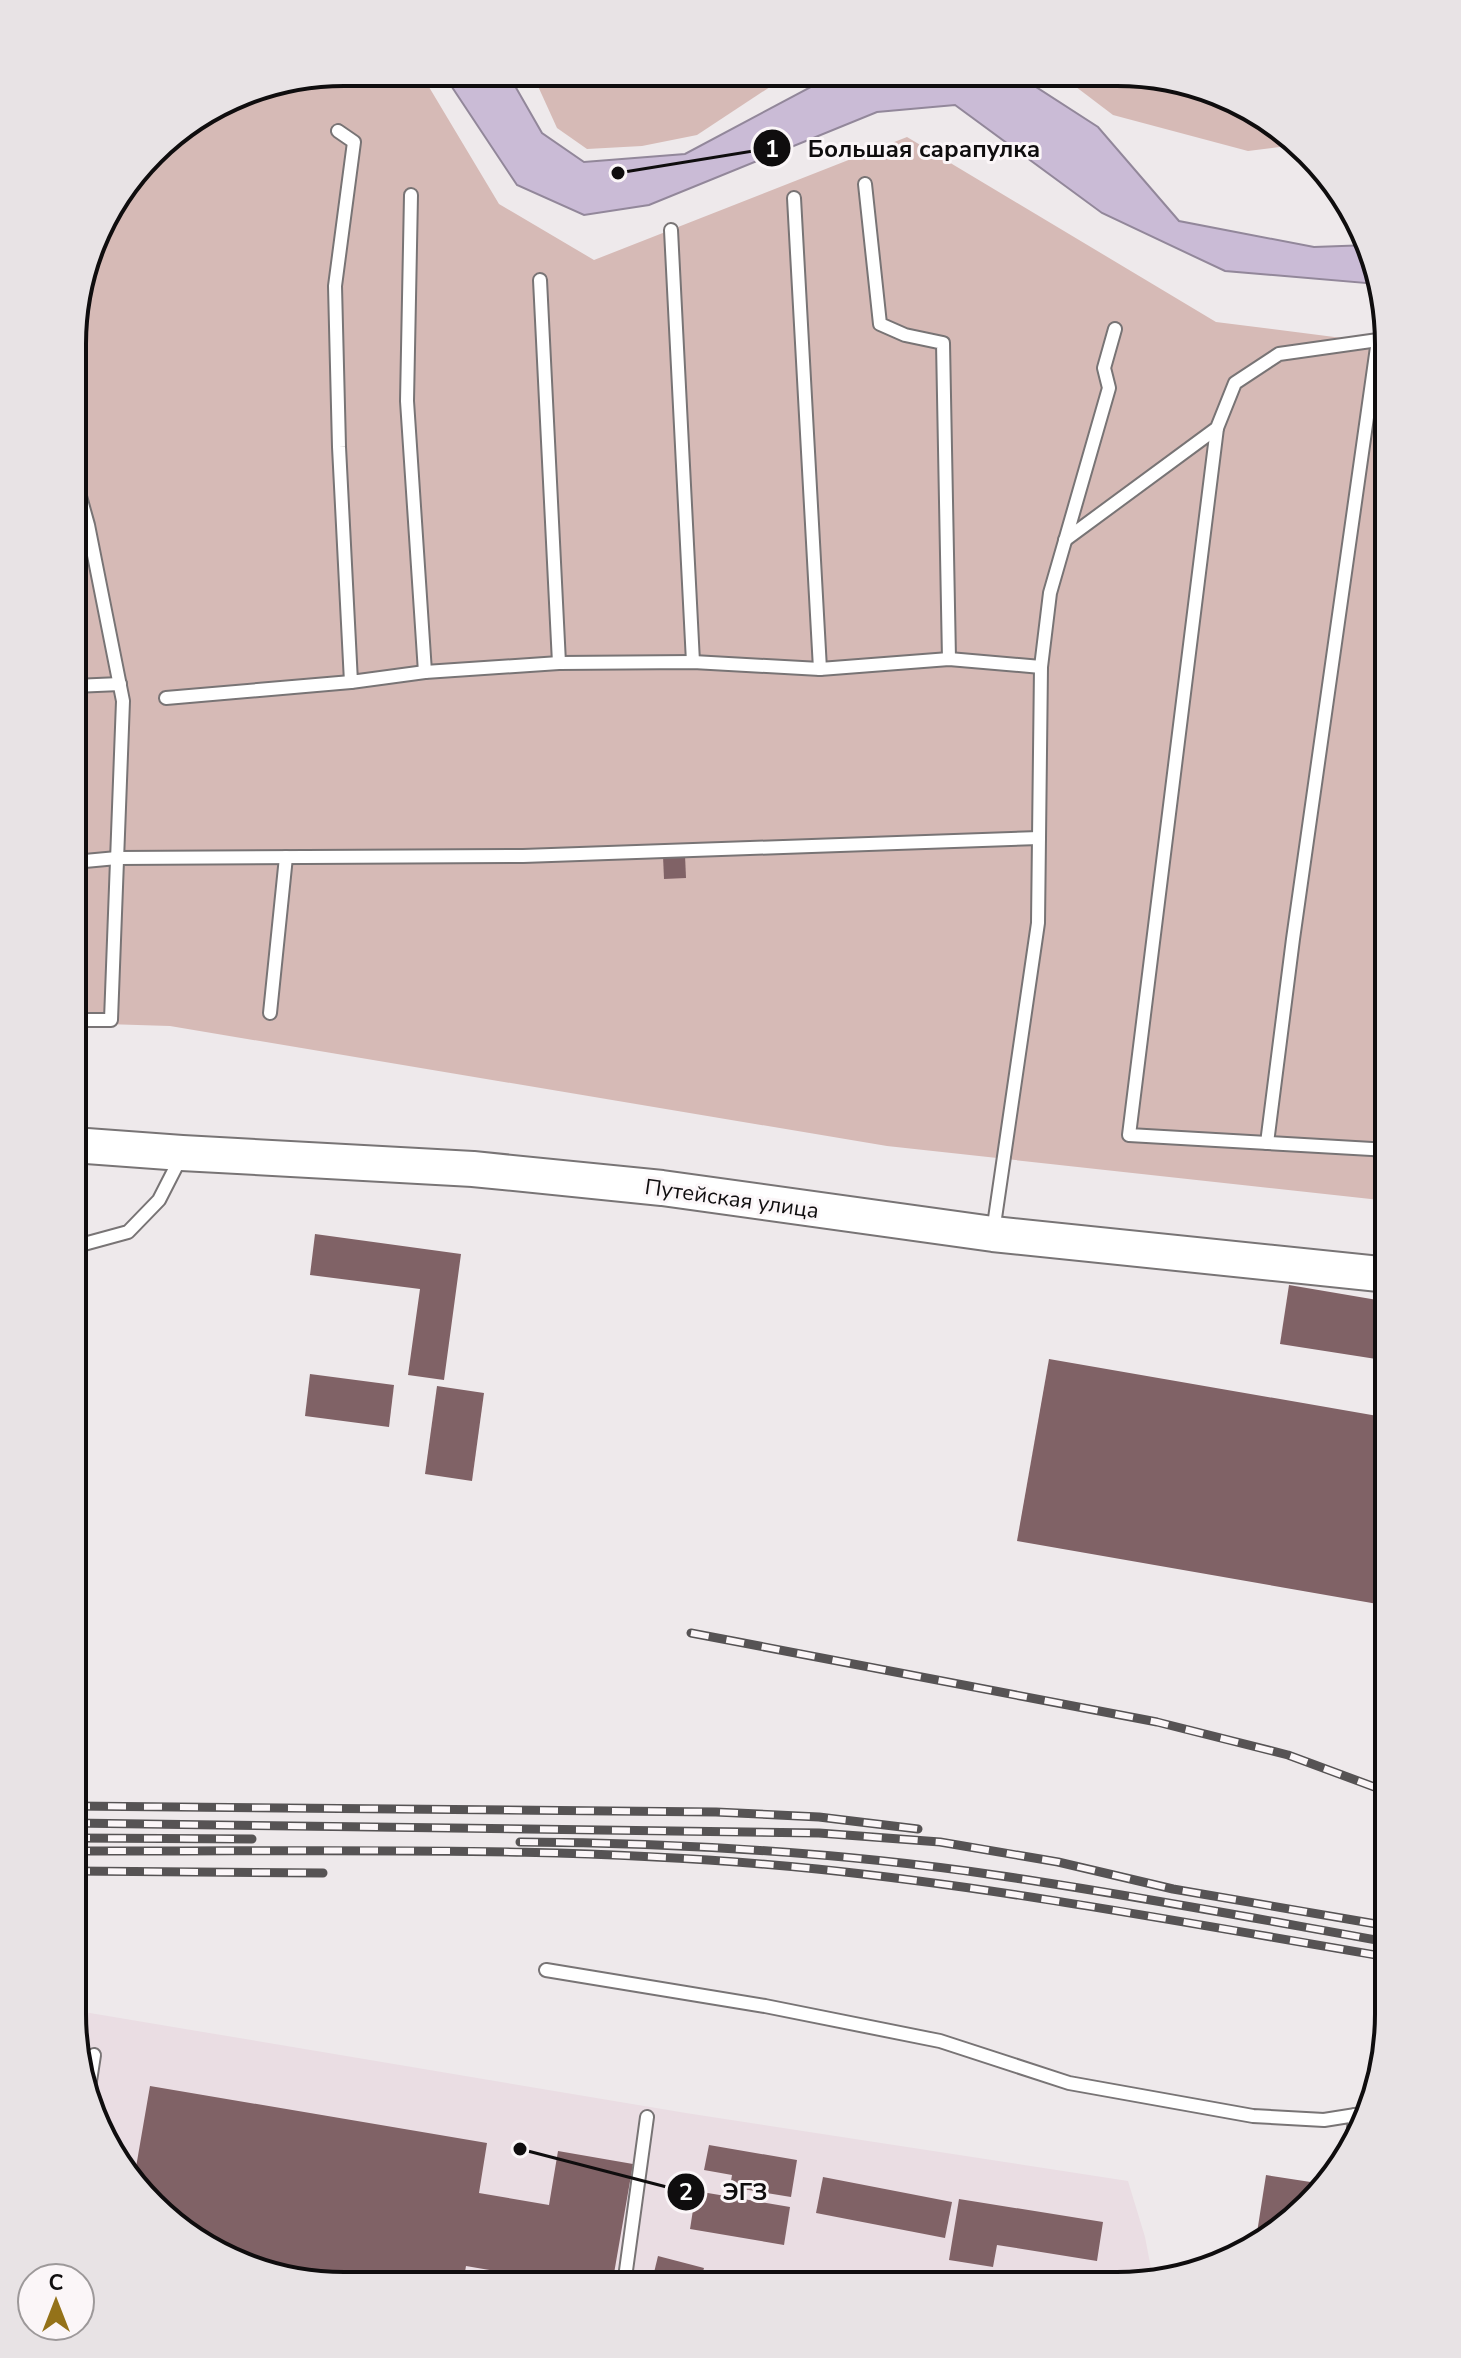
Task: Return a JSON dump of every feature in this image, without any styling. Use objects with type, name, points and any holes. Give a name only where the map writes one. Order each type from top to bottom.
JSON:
[{"type":"main road","name":"Путейская улица","points":[[86,1146],[473,1169],[630,1184],[993,1234],[1374,1273]]},
{"type":"lane","points":[[338,131],[354,142],[335,286],[339,447],[351,682]]},
{"type":"lane","points":[[865,184],[880,324],[905,335],[943,343],[949,659]]},
{"type":"lane","points":[[411,195],[407,401],[425,672]]},
{"type":"lane","points":[[794,198],[820,669]]},
{"type":"lane","points":[[671,230],[693,662]]},
{"type":"lane","points":[[540,280],[559,663]]},
{"type":"lane","points":[[993,1234],[1038,923],[1041,667],[1050,593],[1109,388],[1104,368],[1115,329]]},
{"type":"lane","points":[[1375,343],[1279,354],[1235,383],[1217,428],[1129,1135],[1375,1149]]},
{"type":"lane","points":[[1267,1143],[1293,939],[1375,401]]},
{"type":"lane","points":[[1065,540],[1217,428]]},
{"type":"lane","points":[[86,518],[123,701],[111,1020],[86,1020]]},
{"type":"lane","points":[[166,698],[351,682],[425,672],[559,663],[693,662],[820,669],[949,659],[1041,667]]},
{"type":"lane","points":[[86,685],[120,684]]},
{"type":"lane","points":[[86,861],[117,858],[523,856],[1039,838]]},
{"type":"lane","points":[[270,1013],[286,857]]},
{"type":"lane","points":[[86,1243],[128,1232],[159,1200],[182,1153]]},
{"type":"lane","points":[[546,1970],[765,2006],[940,2041],[1069,2083],[1253,2116],[1324,2120],[1353,2115]]},
{"type":"lane","points":[[92,2068],[94,2055]]},
{"type":"lane","points":[[626,2272],[647,2117]]},
{"type":"shaded area","points":[[428,86],[499,204],[594,260],[907,137],[1216,322],[1375,342],[1374,1199],[887,1146],[170,1026],[86,1023],[86,344],[88,310],[95,277],[121,215],[139,187],[174,150],[215,121],[261,100],[310,88]]},
{"type":"shaded area","points":[[451,86],[515,86],[542,133],[584,162],[685,154],[813,86],[1035,86],[1098,127],[1179,221],[1314,247],[1355,246],[1367,283],[1225,271],[1102,213],[955,105],[877,112],[649,205],[584,215],[517,185]]},
{"type":"shaded area","points":[[538,86],[771,86],[697,135],[642,146],[587,149],[557,128]]},
{"type":"shaded area","points":[[1075,86],[1151,88],[1184,95],[1246,121],[1282,147],[1248,151],[1113,115]]},
{"type":"shaded area","points":[[86,2012],[686,2113],[1128,2181],[1151,2270],[1117,2272],[344,2272],[310,2270],[277,2263],[245,2252],[187,2219],[139,2171],[106,2113],[95,2081]]},
{"type":"building","points":[[685,855],[686,878],[664,879],[663,856]]},
{"type":"building","points":[[315,1234],[461,1254],[444,1380],[408,1375],[420,1289],[310,1275]]},
{"type":"building","points":[[1289,1285],[1374,1300],[1374,1359],[1280,1344]]},
{"type":"building","points":[[1049,1359],[1374,1415],[1374,1603],[1017,1541]]},
{"type":"building","points":[[310,1374],[394,1385],[389,1427],[305,1416]]},
{"type":"building","points":[[437,1386],[484,1393],[472,1481],[425,1474]]},
{"type":"building","points":[[150,2086],[487,2143],[479,2193],[549,2205],[558,2151],[633,2164],[614,2272],[502,2272],[466,2266],[465,2272],[344,2272],[310,2270],[277,2263],[245,2252],[187,2219],[136,2167]]},
{"type":"building","points":[[709,2145],[797,2160],[791,2197],[730,2187],[732,2175],[704,2170]]},
{"type":"building","points":[[1266,2175],[1312,2182],[1287,2208],[1257,2230]]},
{"type":"building","points":[[823,2177],[952,2202],[945,2238],[816,2213]]},
{"type":"building","points":[[696,2191],[790,2207],[784,2245],[690,2229]]},
{"type":"building","points":[[959,2199],[1103,2222],[1097,2261],[997,2245],[993,2267],[949,2260]]},
{"type":"building","points":[[658,2256],[704,2268],[703,2272],[654,2272]]},
{"type":"railway","points":[[691,1633],[1157,1722],[1288,1755],[1374,1787]]},
{"type":"railway","points":[[86,1806],[716,1812],[819,1817],[918,1829]]},
{"type":"railway","points":[[86,1823],[819,1833],[940,1842],[1058,1862],[1173,1889],[1374,1924]]},
{"type":"railway","points":[[86,1838],[252,1839]]},
{"type":"railway","points":[[520,1842],[639,1844],[877,1860],[1094,1890],[1374,1940]]},
{"type":"railway","points":[[86,1851],[445,1851],[724,1861],[960,1887],[1374,1955]]},
{"type":"railway","points":[[86,1871],[323,1873]]},
{"type":"place","name":"Большая сарапулка","points":[[618,173]]},
{"type":"place","name":"ЭГЗ","points":[[520,2149]]}]
